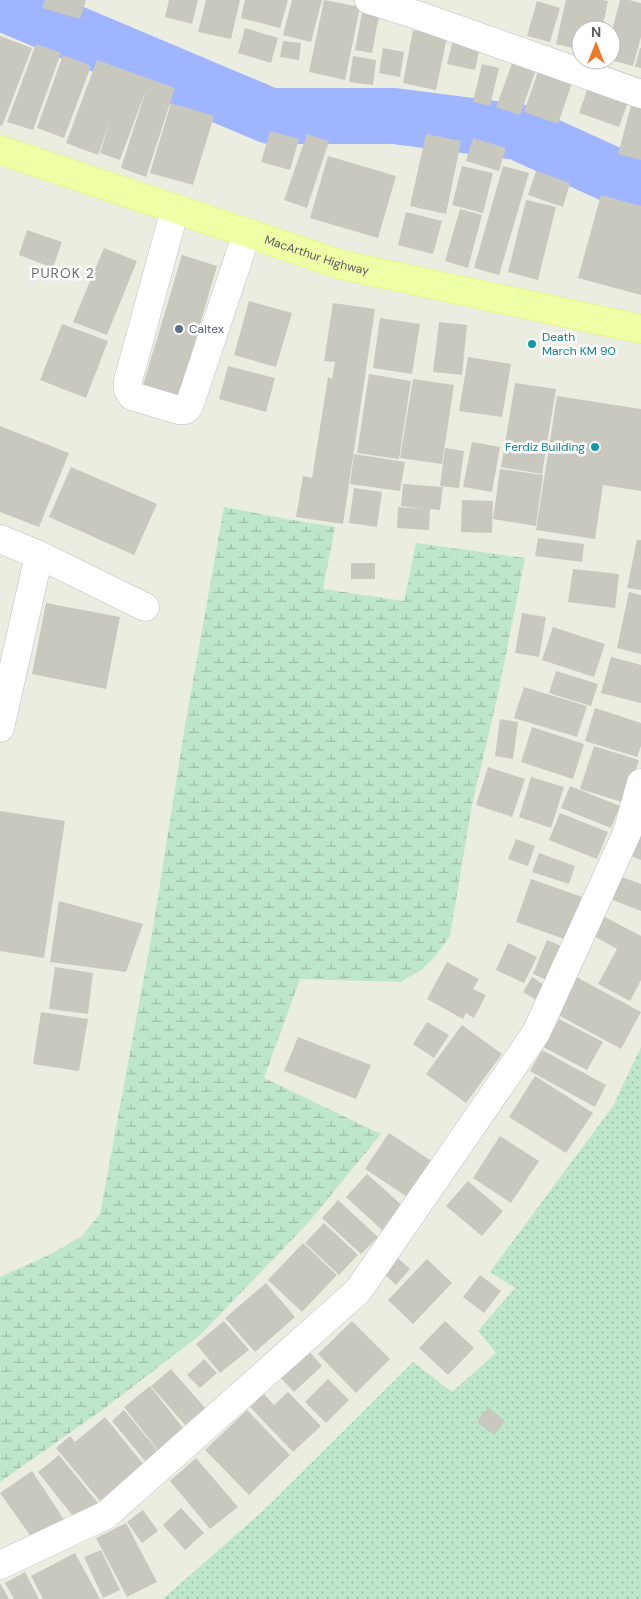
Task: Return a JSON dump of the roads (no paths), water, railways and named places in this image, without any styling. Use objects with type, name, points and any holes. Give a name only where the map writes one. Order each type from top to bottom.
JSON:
[{"type":"main road","name":"MacArthur Highway","points":[[0,150],[342,265],[641,329]]},
{"type":"street","points":[[369,0],[419,7],[641,94]]},
{"type":"street","points":[[175,209],[128,381],[128,389],[132,396],[179,410],[185,410],[189,406],[247,233]]},
{"type":"street","points":[[0,539],[39,555],[145,607]]},
{"type":"street","points":[[0,728],[39,555]]},
{"type":"street","points":[[0,1565],[106,1515],[358,1291],[536,1033],[627,833],[641,783]]},
{"type":"waterway","points":[[0,2],[270,116],[394,116],[518,132],[641,188]]},
{"type":"place","name":"Caltex","points":[[179,329]]},
{"type":"place","name":"Death March KM 90","points":[[532,344]]},
{"type":"place","name":"Ferdiz Building","points":[[595,447]]},
{"type":"district","name":"PUROK 2","points":[[63,273]]}]
